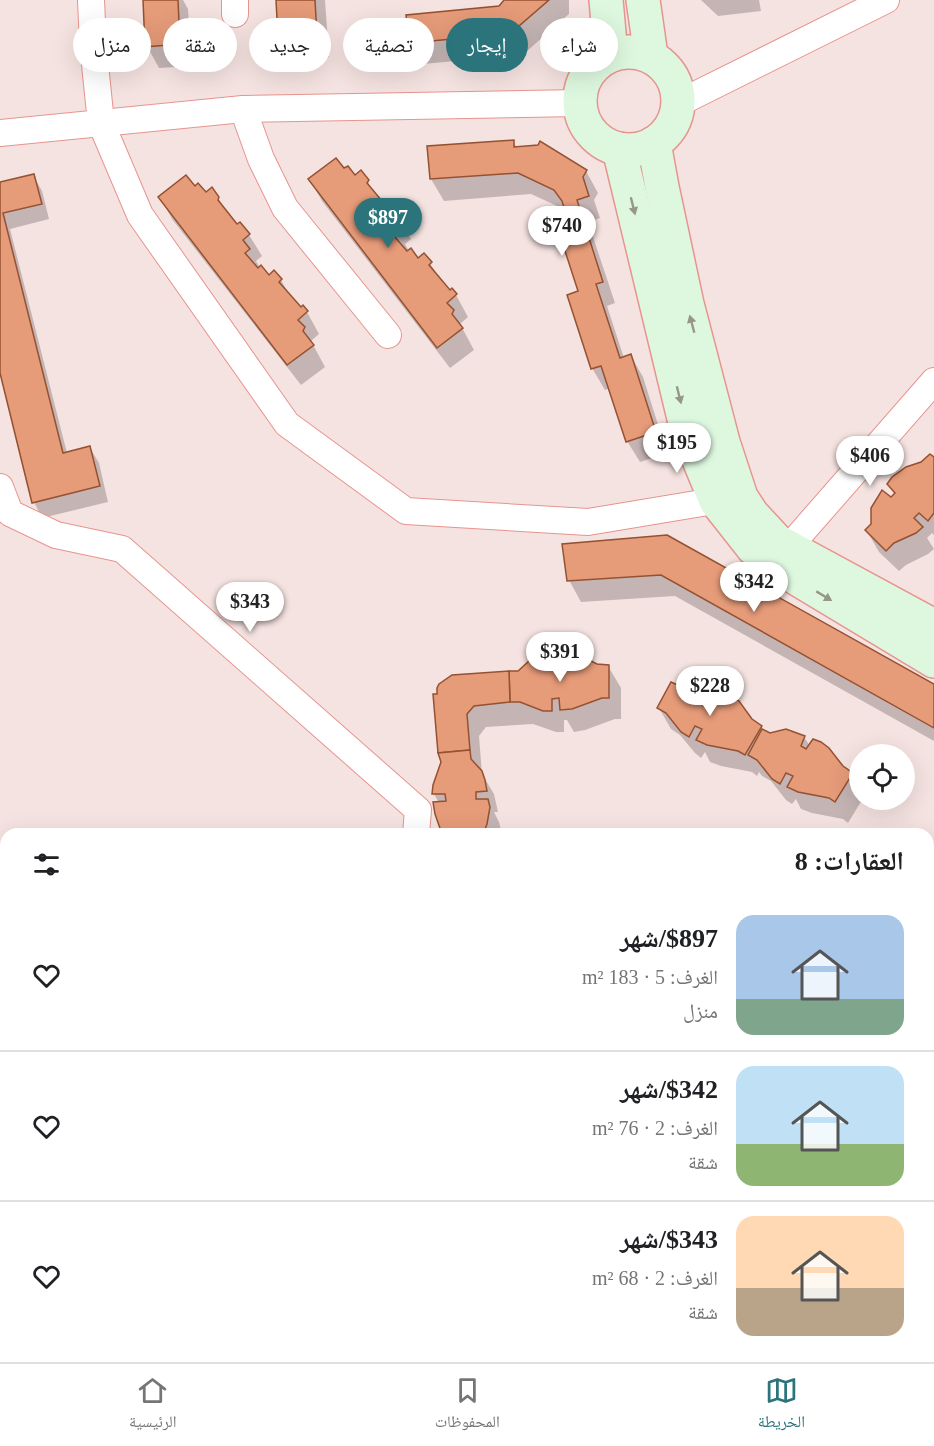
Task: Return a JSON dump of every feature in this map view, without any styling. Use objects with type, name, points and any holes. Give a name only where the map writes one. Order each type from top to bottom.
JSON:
[{"type":"main road","points":[[606,0],[608,18]]},
{"type":"main road","points":[[643,0],[651,56]]},
{"type":"main road","points":[[589,72],[581,91],[580,104],[582,116],[592,133],[607,145],[619,149],[643,148],[654,143],[672,127],[679,104],[678,89],[672,76],[663,65],[651,56],[638,52],[618,53]]},
{"type":"main road","points":[[654,143],[687,304],[723,442],[729,499]]},
{"type":"main road","points":[[619,149],[687,430],[729,499],[752,514],[777,541],[781,555],[820,594],[934,661]]},
{"type":"main road","points":[[781,555],[934,626]]},
{"type":"street","points":[[91,0],[101,123],[140,215],[287,424],[406,512],[588,522],[729,499]]},
{"type":"street","points":[[679,104],[885,0]]},
{"type":"street","points":[[0,133],[243,109],[580,104]]},
{"type":"street","points":[[243,109],[261,159],[285,208],[388,335]]},
{"type":"street","points":[[781,555],[934,381]]},
{"type":"street","points":[[0,487],[10,513],[56,535],[122,549],[418,810],[416,828]]},
{"type":"building","points":[[143,0],[178,0],[179,18],[163,18],[163,45],[151,46],[151,18],[144,18]]},
{"type":"building","points":[[276,0],[315,0],[316,18],[277,18]]},
{"type":"building","points":[[504,0],[549,0],[528,18],[446,18],[446,40],[434,41],[434,18],[406,18],[406,15],[499,6]]},
{"type":"building","points":[[514,140],[514,147],[538,145],[540,141],[587,170],[583,177],[589,196],[577,200],[603,282],[596,284],[620,358],[631,354],[656,432],[626,442],[601,366],[591,369],[567,295],[578,291],[553,214],[565,211],[562,201],[554,190],[518,173],[430,179],[427,146]]},
{"type":"building","points":[[336,158],[344,168],[348,166],[355,175],[361,170],[369,180],[367,183],[387,207],[390,205],[400,217],[393,223],[400,231],[394,236],[407,251],[411,248],[418,258],[424,253],[432,262],[429,265],[450,290],[452,288],[457,294],[447,303],[454,310],[452,314],[463,328],[437,348],[308,179]]},
{"type":"building","points":[[34,174],[42,204],[3,213],[63,453],[90,446],[100,486],[32,503],[0,373],[0,182]]},
{"type":"building","points":[[186,175],[195,186],[198,183],[206,192],[212,187],[219,197],[218,200],[237,224],[240,222],[250,234],[243,240],[250,249],[245,253],[258,268],[261,265],[269,275],[274,270],[282,279],[279,282],[301,307],[303,305],[308,311],[298,320],[305,327],[303,331],[314,345],[287,365],[158,197]]},
{"type":"building","points":[[930,454],[934,457],[934,513],[928,521],[919,513],[914,518],[923,527],[916,533],[894,543],[886,551],[865,530],[871,524],[871,508],[882,490],[891,497],[895,493],[887,484],[892,477],[906,467],[921,462]]},
{"type":"building","points":[[667,535],[934,684],[934,728],[661,575],[567,581],[562,544]]},
{"type":"building","points":[[566,654],[583,657],[597,664],[609,665],[609,698],[602,698],[572,709],[560,710],[559,698],[552,699],[552,711],[543,711],[520,702],[510,702],[509,671],[518,671],[529,661],[549,657],[550,668],[557,668],[557,656]]},
{"type":"building","points":[[509,671],[510,702],[474,706],[467,714],[470,750],[438,753],[433,694],[437,694],[439,684],[452,675]]},
{"type":"building","points":[[671,682],[680,686],[695,683],[715,689],[710,699],[716,702],[722,692],[739,701],[752,719],[762,726],[745,755],[696,740],[702,729],[695,726],[689,737],[681,732],[666,713],[657,708]]},
{"type":"building","points":[[762,729],[770,733],[786,729],[805,736],[801,746],[806,749],[813,739],[829,748],[849,770],[849,779],[835,802],[829,798],[798,792],[787,787],[793,776],[786,773],[780,784],[772,779],[757,760],[748,755]]},
{"type":"building","points":[[470,750],[471,759],[482,771],[485,780],[487,791],[476,792],[476,799],[488,799],[490,807],[485,828],[440,828],[433,802],[446,801],[445,794],[432,794],[441,762],[438,753]]}]
